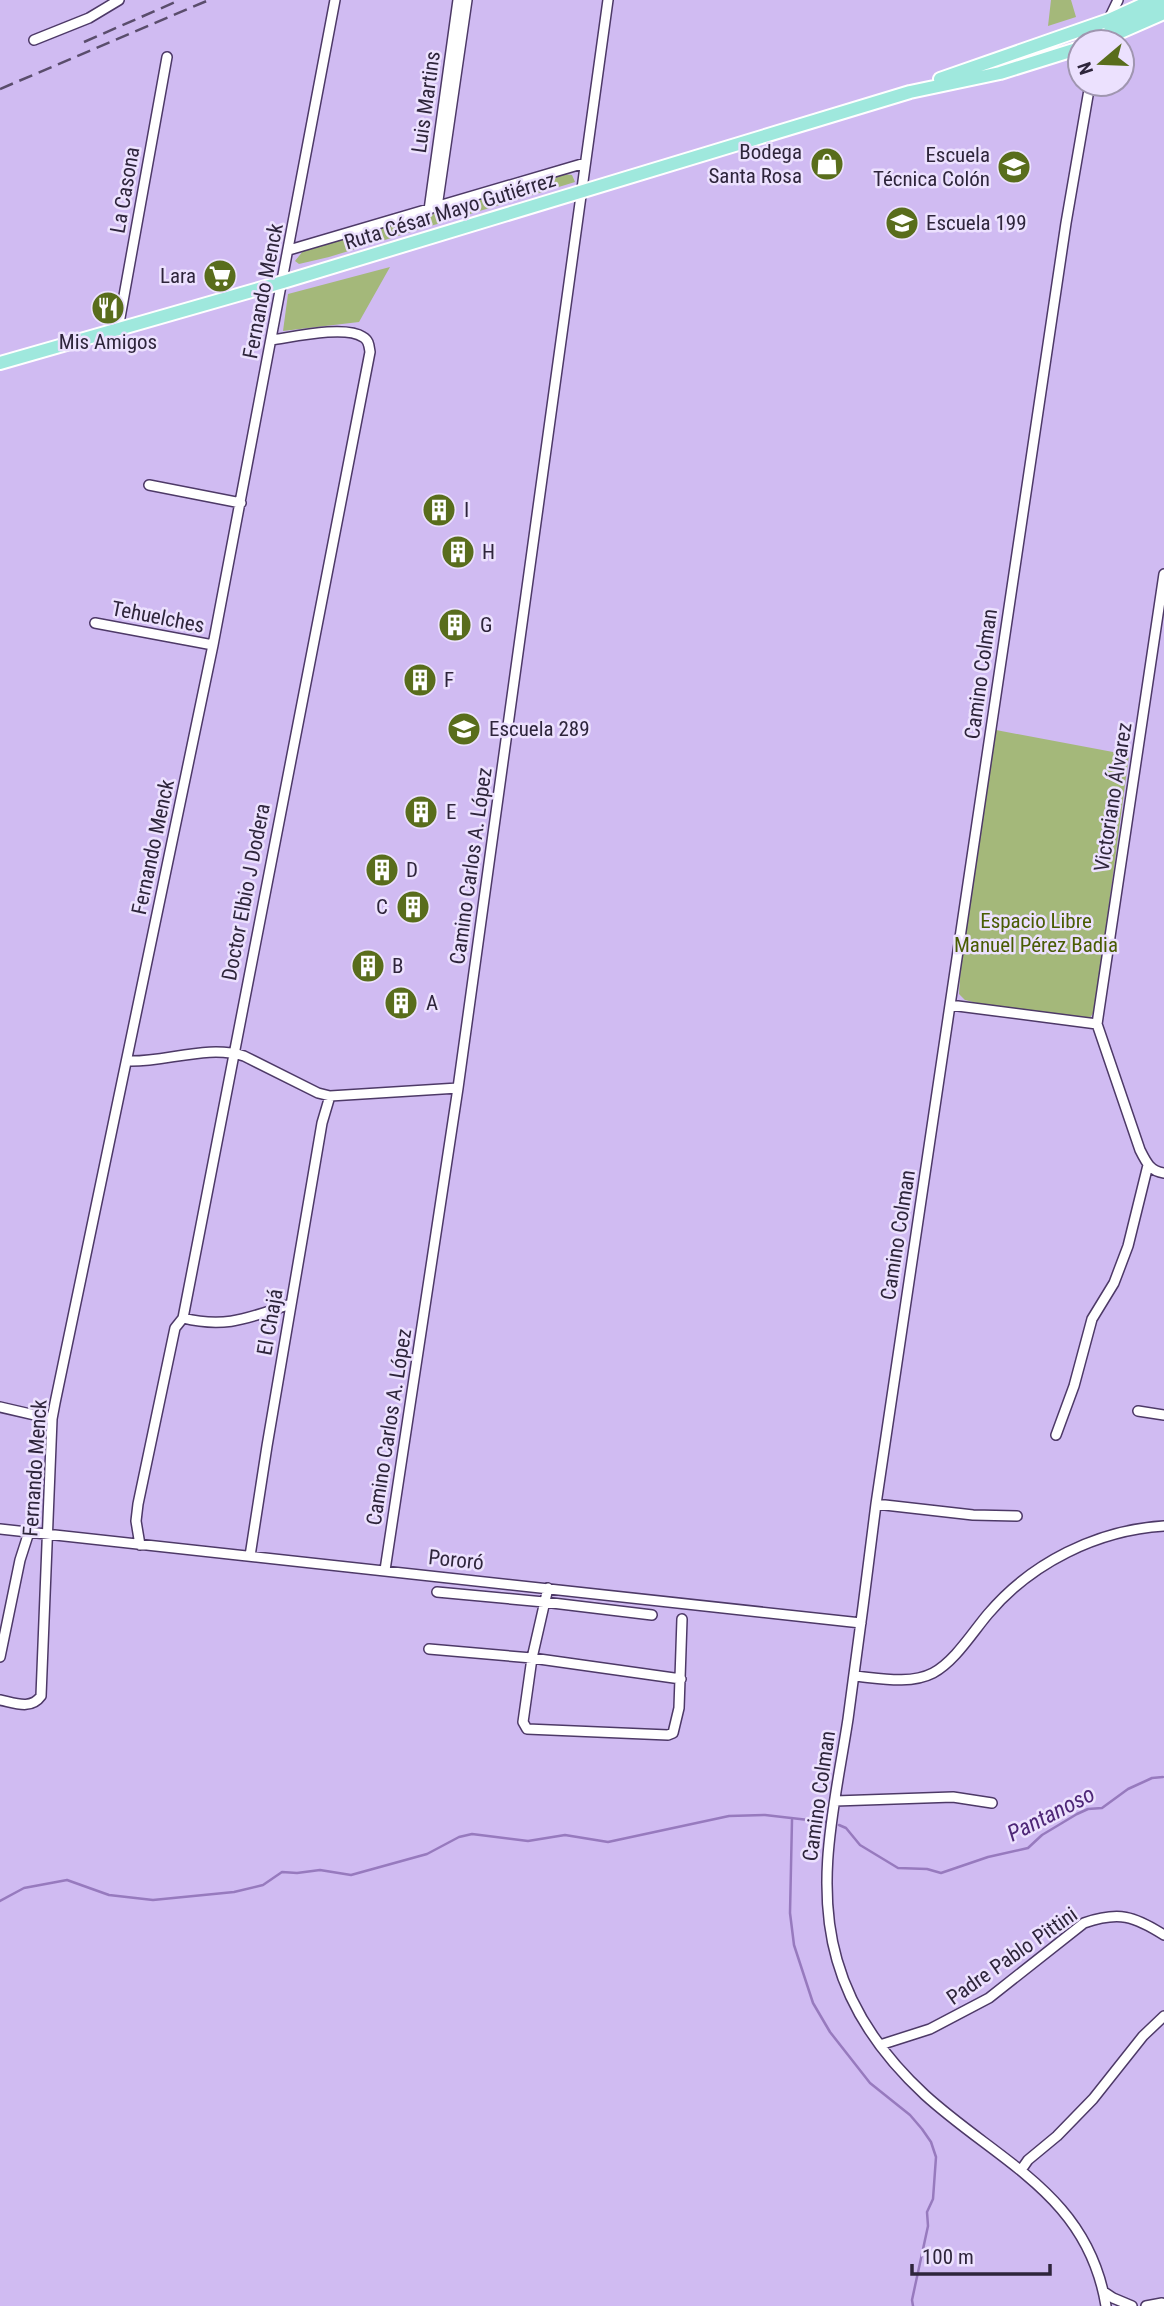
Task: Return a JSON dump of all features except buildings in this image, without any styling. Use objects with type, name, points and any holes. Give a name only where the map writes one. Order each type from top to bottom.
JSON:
[{"type":"main road","points":[[1112,28],[1148,3]]},
{"type":"main road","points":[[1125,17],[1164,3]]},
{"type":"main road","name":"Ruta César Mayo Gutiérrez","points":[[1127,28],[1164,13]]},
{"type":"main road","name":"Ruta César Mayo Gutiérrez","points":[[1103,28],[1109,20],[1125,17]]},
{"type":"main road","points":[[1022,66],[1037,53],[1066,45]]},
{"type":"main road","name":"Ruta César Mayo Gutiérrez","points":[[911,92],[954,73],[1066,45]]},
{"type":"main road","name":"Ruta César Mayo Gutiérrez","points":[[0,363],[283,282],[911,92],[993,75],[1066,55]]},
{"type":"street","points":[[34,40],[89,18],[119,0]]},
{"type":"street","name":"Fernando Menck","points":[[0,1700],[29,1705],[41,1696],[52,1419],[213,645],[335,0]]},
{"type":"street","name":"Luis Martins","points":[[433,208],[458,0]]},
{"type":"street","name":"Luis Martins","points":[[433,208],[467,0]]},
{"type":"street","name":"Camino Carlos A. López","points":[[385,1570],[458,1088],[608,0]]},
{"type":"street","points":[[1118,0],[1125,17],[1141,24]]},
{"type":"street","points":[[1109,20],[1118,0]]},
{"type":"street","points":[[1129,0],[1148,3]]},
{"type":"street","name":"La Casona","points":[[118,329],[167,57]]},
{"type":"street","name":"Camino Colman","points":[[1088,98],[1060,264],[876,1504],[835,1801],[825,1894],[833,1945],[856,2010],[899,2070],[927,2097],[1021,2170],[1053,2199],[1075,2224],[1090,2249],[1106,2306]]},
{"type":"street","name":"Ruta César Mayo Gutiérrez","points":[[289,250],[585,163]]},
{"type":"street","name":"Doctor Elbio J Dodera","points":[[139,1545],[136,1521],[138,1504],[175,1328],[183,1318],[370,352],[363,337],[346,332],[272,340]]},
{"type":"street","points":[[149,485],[241,503]]},
{"type":"street","name":"Victoriano Álvarez","points":[[1097,1024],[1164,574]]},
{"type":"street","name":"Tehuelches","points":[[95,623],[213,645]]},
{"type":"street","points":[[950,1005],[1097,1024],[1133,1135],[1148,1165],[1164,1173]]},
{"type":"street","points":[[127,1061],[233,1053],[318,1093],[330,1096],[458,1088]]},
{"type":"street","name":"El Chajá","points":[[250,1556],[322,1123],[330,1096]]},
{"type":"street","points":[[1056,1435],[1074,1386],[1092,1319],[1114,1283],[1128,1246],[1148,1165]]},
{"type":"street","points":[[183,1318],[214,1324],[235,1321],[291,1304]]},
{"type":"street","points":[[0,1407],[52,1419]]},
{"type":"street","points":[[1138,1411],[1164,1415]]},
{"type":"street","points":[[876,1504],[973,1515],[1017,1516]]},
{"type":"street","points":[[854,1676],[899,1679],[932,1674],[946,1662],[1009,1591],[1037,1569],[1090,1542],[1118,1533],[1161,1526]]},
{"type":"street","name":"Pororó","points":[[0,1530],[861,1623]]},
{"type":"street","points":[[0,1657],[20,1560],[29,1532]]},
{"type":"street","points":[[548,1588],[532,1658],[523,1722],[527,1729],[534,1731],[668,1735],[676,1728],[681,1679],[682,1619]]},
{"type":"street","points":[[437,1592],[544,1601],[652,1615]]},
{"type":"street","points":[[429,1649],[532,1658],[681,1679]]},
{"type":"street","points":[[835,1801],[953,1797],[992,1803]]},
{"type":"street","name":"Padre Pablo Pittini","points":[[880,2045],[930,2029],[989,1998],[1084,1923],[1121,1915],[1145,1922],[1164,1935]]},
{"type":"street","points":[[1021,2170],[1028,2160],[1057,2136],[1093,2099],[1143,2036],[1164,2016]]},
{"type":"street","points":[[1104,2292],[1132,2306]]},
{"type":"street","points":[[1146,2306],[1162,2303]]},
{"type":"green space","points":[[1051,0],[1071,0],[1076,17],[1048,26]]},
{"type":"green space","points":[[564,174],[572,175],[575,182],[329,257],[299,264],[295,261],[303,251],[330,242]]},
{"type":"green space","points":[[390,267],[359,322],[283,331],[288,294]]},
{"type":"green space","name":"Espacio Libre Manuel Pérez Badia","points":[[996,730],[1129,755],[1095,1010],[1090,1018],[1081,1020],[977,1003],[965,1000],[959,994],[961,961]]},
{"type":"waterway","name":"Pantanoso","points":[[839,1825],[846,1828],[860,1845],[898,1868],[927,1869],[941,1873],[988,1857],[1028,1848],[1042,1835],[1077,1814],[1088,1809],[1102,1808],[1128,1789],[1152,1778],[1163,1777]]},
{"type":"waterway","points":[[0,1901],[24,1888],[67,1880],[109,1895],[153,1900],[234,1892],[263,1885],[282,1872],[320,1870],[351,1875],[427,1854],[459,1837],[472,1834],[528,1841],[565,1835],[608,1842],[729,1816],[765,1815],[826,1822]]},
{"type":"waterway","points":[[792,1820],[790,1913],[794,1945],[813,2003],[830,2032],[870,2083],[910,2115],[922,2129],[931,2142],[936,2157],[933,2199],[927,2212],[928,2226],[913,2306]]},
{"type":"railway","points":[[84,42],[180,0]]},
{"type":"railway","points":[[0,89],[209,0]]},
{"type":"place","name":"Bodega Santa Rosa","points":[[827,164]]},
{"type":"place","name":"Escuela Técnica Colón","points":[[1014,167]]},
{"type":"place","name":"Escuela 199","points":[[902,223]]},
{"type":"place","name":"Lara","points":[[220,276]]},
{"type":"place","name":"Mis Amigos","points":[[108,308]]},
{"type":"place","name":"I","points":[[439,510]]},
{"type":"place","name":"H","points":[[458,552]]},
{"type":"place","name":"G","points":[[455,625]]},
{"type":"place","name":"F","points":[[420,680]]},
{"type":"place","name":"Escuela 289","points":[[464,729]]},
{"type":"place","name":"E","points":[[421,812]]},
{"type":"place","name":"D","points":[[382,870]]},
{"type":"place","name":"C","points":[[413,907]]},
{"type":"place","name":"B","points":[[368,966]]},
{"type":"place","name":"A","points":[[401,1003]]}]
